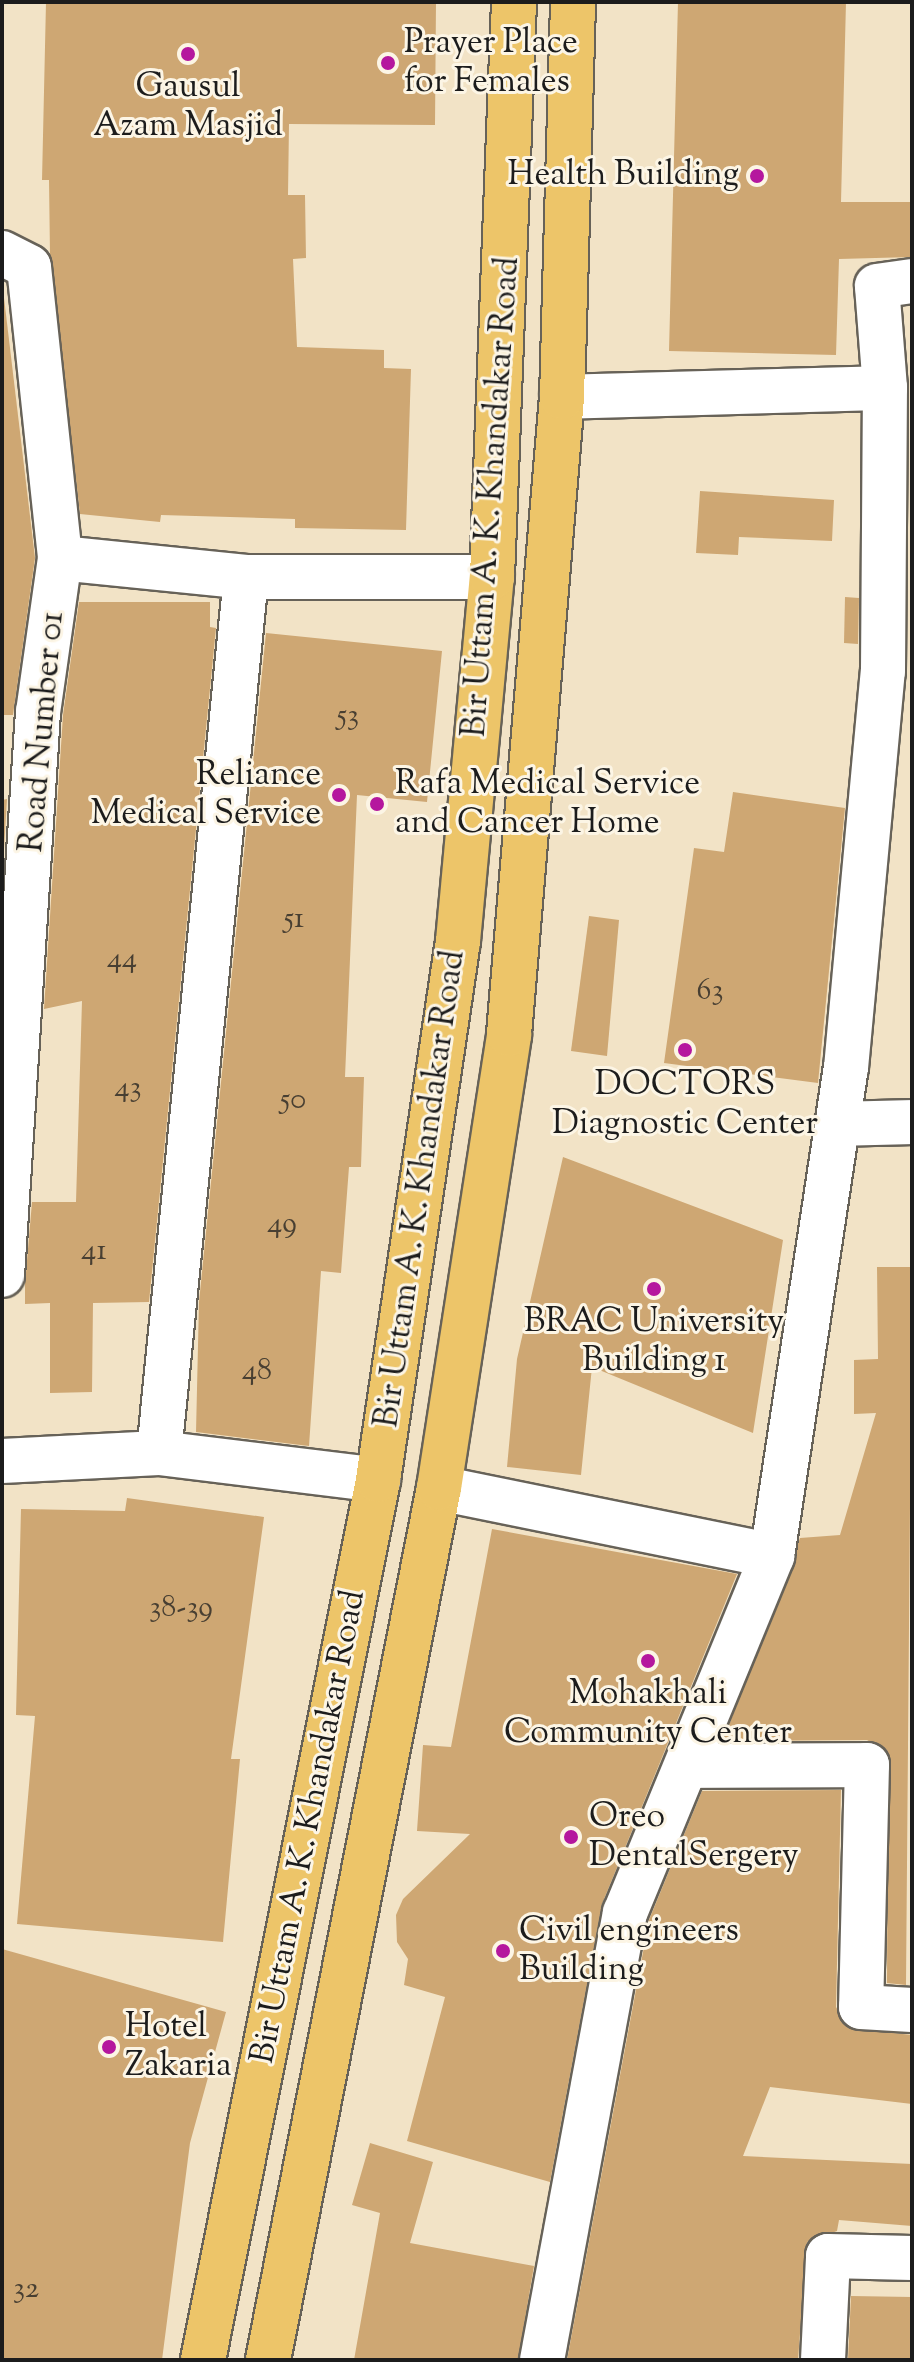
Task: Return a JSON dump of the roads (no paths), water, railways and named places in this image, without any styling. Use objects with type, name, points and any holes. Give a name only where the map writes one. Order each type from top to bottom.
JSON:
[{"type":"main road","name":"Bir Uttam A. K. Khandakar Road","points":[[203,2360],[378,1480],[458,941],[492,577],[514,2]]},
{"type":"main road","name":"Bir Uttam A. K. Khandakar Road","points":[[268,2360],[439,1488],[509,1034],[562,397],[573,2]]},
{"type":"street","name":"Road Number 01","points":[[2,253],[29,267],[60,558],[20,736],[2,1275]]},
{"type":"street","points":[[542,2360],[625,1913],[772,1556],[837,1124],[898,671],[885,388],[877,286],[912,281]]},
{"type":"street","points":[[562,397],[885,388]]},
{"type":"street","points":[[60,558],[246,577],[492,577]]},
{"type":"street","points":[[159,1453],[246,577]]},
{"type":"street","points":[[837,1124],[912,1122]]},
{"type":"street","points":[[2,1461],[159,1453],[378,1480]]},
{"type":"street","points":[[439,1488],[772,1556]]},
{"type":"street","points":[[688,1766],[867,1765],[861,2007],[912,2010]]},
{"type":"street","points":[[823,2360],[828,2256],[912,2258]]},
{"type":"place","name":"Gausul Azam Masjid","points":[[188,54]]},
{"type":"place","name":"Prayer Place for Females","points":[[388,63]]},
{"type":"place","name":"Health Building","points":[[757,176]]},
{"type":"place","name":"Reliance Medical Service","points":[[339,795]]},
{"type":"place","name":"Rafa Medical Service and Cancer Home","points":[[377,804]]},
{"type":"place","name":"DOCTORS Diagnostic Center","points":[[685,1050]]},
{"type":"place","name":"BRAC University Building 1","points":[[654,1289]]},
{"type":"place","name":"Mohakhali Community Center","points":[[648,1661]]},
{"type":"place","name":"Oreo DentalSergery","points":[[571,1837]]},
{"type":"place","name":"Civil engineers Building","points":[[503,1951]]},
{"type":"place","name":"Hotel Zakaria","points":[[109,2047]]}]
